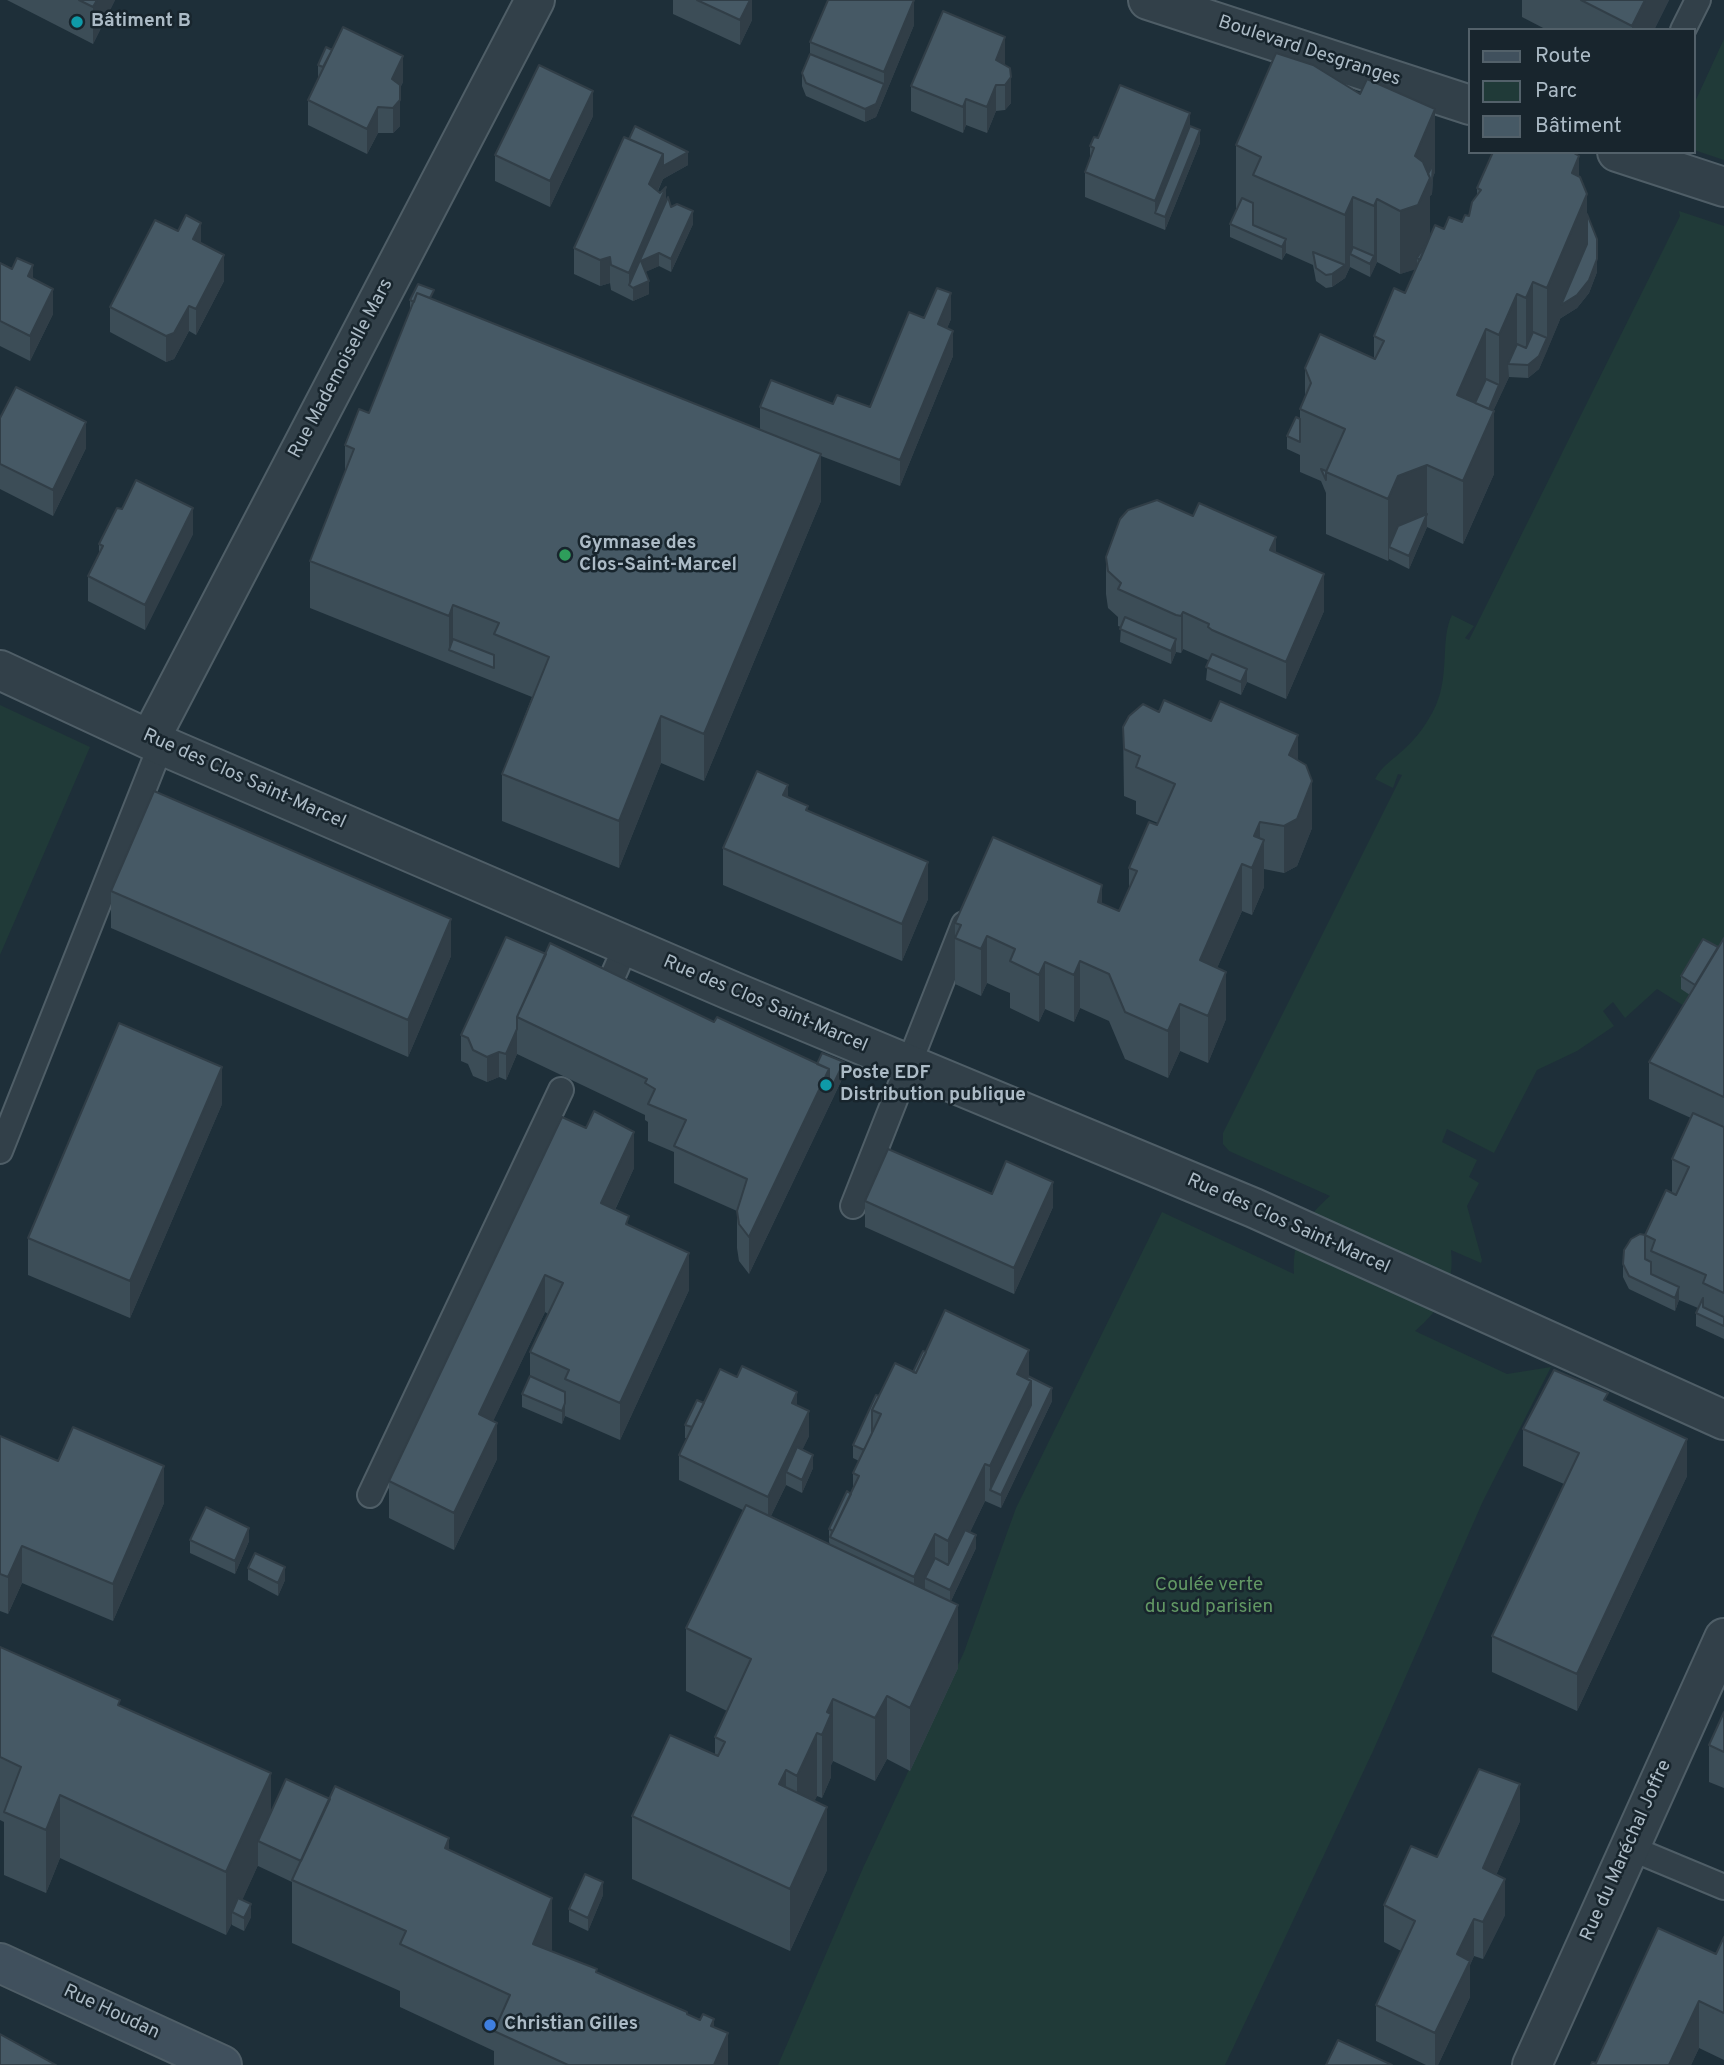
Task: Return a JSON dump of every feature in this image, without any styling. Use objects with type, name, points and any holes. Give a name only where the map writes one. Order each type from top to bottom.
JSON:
[{"type":"main road","name":"Rue Houdan","points":[[0,1963],[222,2065]]},
{"type":"street","name":"Rue Mademoiselle Mars","points":[[156,742],[535,0]]},
{"type":"street","name":"Boulevard Desgranges","points":[[1148,0],[1468,104]]},
{"type":"street","points":[[1624,154],[1724,187]]},
{"type":"street","name":"Rue des Clos Saint-Marcel","points":[[0,670],[156,742],[626,946],[1254,1208],[1724,1420]]},
{"type":"street","name":"Rue du Maréchal Joffre","points":[[1532,2065],[1724,1638]]},
{"type":"lane","points":[[1685,28],[1698,0]]},
{"type":"lane","points":[[0,1151],[156,742]]},
{"type":"lane","points":[[853,1206],[964,924]]},
{"type":"lane","points":[[608,987],[626,946]]},
{"type":"lane","points":[[370,1495],[561,1090]]},
{"type":"lane","points":[[1628,1847],[1724,1887]]},
{"type":"green space","points":[[1724,39],[1724,160],[1696,151],[1696,100]]},
{"type":"green space","name":"Coulée verte du sud parisien","points":[[1679,211],[1724,226],[1724,969],[1697,1014],[1657,989],[1625,1018],[1613,1002],[1603,1011],[1614,1026],[1577,1051],[1537,1070],[1494,1153],[1447,1129],[1442,1142],[1477,1160],[1469,1177],[1479,1183],[1467,1206],[1482,1260],[1481,1263],[1451,1250],[1451,1274],[1444,1295],[1432,1314],[1415,1331],[1507,1374],[1551,1367],[1483,1501],[1373,1751],[1225,2065],[778,2065],[863,1868],[964,1652],[1016,1508],[1162,1212],[1294,1274],[1295,1250],[1302,1230],[1330,1196],[1229,1151],[1223,1144],[1223,1133],[1402,775],[1398,774],[1393,788],[1375,779],[1383,767],[1417,736],[1436,705],[1443,681],[1446,635],[1452,615],[1474,626],[1465,638],[1469,640],[1680,216]]},
{"type":"green space","points":[[0,705],[90,747],[0,955]]},
{"type":"building","points":[[79,0],[97,0],[93,7]]},
{"type":"building","points":[[697,0],[750,0],[740,20]]},
{"type":"building","points":[[828,0],[914,0],[884,72],[810,42]]},
{"type":"building","points":[[1581,0],[1645,0],[1632,26]]},
{"type":"building","points":[[943,11],[1005,37],[996,60],[1010,68],[1011,77],[1005,85],[996,85],[987,107],[966,99],[963,107],[911,86]]},
{"type":"building","points":[[343,27],[403,56],[392,79],[400,85],[400,100],[393,108],[378,107],[367,129],[308,100]]},
{"type":"building","points":[[326,47],[332,50],[323,67],[318,65]]},
{"type":"building","points":[[1276,53],[1313,65],[1360,94],[1367,79],[1435,109],[1415,156],[1423,162],[1430,178],[1418,205],[1400,211],[1377,199],[1374,206],[1353,197],[1345,215],[1253,175],[1261,157],[1236,145]]},
{"type":"building","points":[[810,54],[884,84],[876,104],[865,109],[806,83],[802,73]]},
{"type":"building","points":[[539,65],[593,91],[550,181],[495,155]]},
{"type":"building","points":[[1120,85],[1190,113],[1155,201],[1085,172],[1094,148],[1090,146],[1094,137],[1098,138]]},
{"type":"building","points":[[635,126],[688,152],[663,166],[663,154],[629,139]]},
{"type":"building","points":[[1190,126],[1200,130],[1165,217],[1155,213]]},
{"type":"building","points":[[624,137],[663,154],[649,184],[660,193],[666,187],[629,273],[611,265],[610,257],[600,260],[574,248]]},
{"type":"building","points":[[1492,154],[1576,154],[1579,156],[1572,173],[1580,177],[1587,194],[1547,288],[1533,282],[1526,298],[1517,294],[1499,335],[1486,329],[1457,395],[1494,411],[1463,481],[1427,465],[1398,476],[1388,499],[1326,472],[1345,429],[1300,409],[1311,383],[1305,368],[1320,334],[1375,359],[1384,341],[1374,336],[1394,288],[1405,293],[1435,225],[1444,229],[1449,217],[1462,222],[1465,215],[1469,216],[1472,202],[1481,190],[1477,188]]},
{"type":"building","points":[[1433,164],[1432,181],[1430,183],[1428,174]]},
{"type":"building","points":[[668,197],[671,207],[677,204],[693,211],[671,259],[659,253],[641,261],[649,281],[633,288],[629,285]]},
{"type":"building","points":[[1242,198],[1253,203],[1253,225],[1286,239],[1282,247],[1230,224]]},
{"type":"building","points":[[1587,214],[1597,239],[1597,259],[1589,280],[1577,295],[1561,305],[1587,244]]},
{"type":"building","points":[[186,215],[201,223],[193,239],[224,255],[196,309],[189,306],[174,333],[166,336],[110,307],[155,220],[178,231]]},
{"type":"building","points":[[1428,241],[1420,260],[1417,258]]},
{"type":"building","points":[[1353,247],[1374,256],[1370,264],[1350,254]]},
{"type":"building","points":[[1313,252],[1345,265],[1326,275],[1316,268]]},
{"type":"building","points":[[17,258],[33,265],[28,276],[53,289],[30,336],[0,321],[0,263],[12,269]]},
{"type":"building","points":[[418,284],[434,290],[430,298],[417,293],[414,302],[410,300]]},
{"type":"building","points":[[937,288],[951,293],[938,324],[953,331],[900,460],[760,407],[771,380],[833,404],[837,395],[870,407],[909,312],[924,318]]},
{"type":"building","name":"Gymnase des Clos-Saint-Marcel","points":[[417,293],[821,454],[704,734],[661,716],[619,821],[502,774],[549,657],[494,634],[499,623],[453,605],[449,616],[310,561],[354,449],[345,445],[359,409],[369,413]]},
{"type":"building","points":[[1533,332],[1547,338],[1539,356],[1528,365],[1508,364],[1517,344],[1526,348]]},
{"type":"building","points":[[1486,379],[1499,385],[1489,409],[1475,403]]},
{"type":"building","points":[[16,387],[86,422],[53,490],[0,464],[0,418]]},
{"type":"building","points":[[1296,417],[1300,419],[1300,442],[1287,436]]},
{"type":"building","points":[[136,480],[193,508],[145,605],[88,576],[103,546],[99,544],[117,508],[122,509]]},
{"type":"building","points":[[1157,500],[1193,516],[1199,503],[1276,537],[1270,550],[1324,574],[1286,662],[1212,630],[1208,627],[1209,624],[1183,612],[1181,616],[1176,615],[1118,589],[1121,583],[1108,571],[1106,557],[1120,519],[1128,510]]},
{"type":"building","points":[[1427,514],[1409,556],[1389,547],[1398,526]]},
{"type":"building","points":[[1125,617],[1176,639],[1171,651],[1120,629]]},
{"type":"building","points":[[453,639],[494,655],[494,668],[449,650]]},
{"type":"building","points":[[1212,654],[1247,669],[1241,682],[1206,667]]},
{"type":"building","points":[[1164,700],[1211,721],[1220,701],[1298,735],[1289,755],[1306,765],[1312,781],[1297,819],[1284,826],[1260,822],[1254,836],[1264,840],[1252,868],[1242,864],[1200,960],[1226,972],[1208,1016],[1180,1004],[1168,1031],[1125,1012],[1109,974],[1080,961],[1074,975],[1045,962],[1039,975],[1010,961],[1015,949],[987,936],[981,949],[955,938],[961,925],[955,923],[993,837],[1102,885],[1098,902],[1119,911],[1137,871],[1129,868],[1149,822],[1157,825],[1175,784],[1136,767],[1140,756],[1124,749],[1123,727],[1129,716],[1143,704],[1159,712]]},
{"type":"building","points":[[757,771],[788,785],[783,795],[808,806],[806,810],[928,862],[902,924],[723,848]]},
{"type":"building","points":[[154,791],[451,919],[408,1020],[111,891]]},
{"type":"building","points":[[506,937],[546,954],[517,1017],[517,1029],[506,1054],[499,1052],[487,1057],[473,1050],[468,1038],[461,1035]]},
{"type":"building","points":[[1724,938],[1724,1097],[1649,1062]]},
{"type":"building","points":[[1703,939],[1718,947],[1695,985],[1681,976]]},
{"type":"building","points":[[550,943],[714,1022],[717,1017],[829,1069],[749,1237],[739,1224],[737,1211],[747,1179],[674,1146],[686,1120],[648,1104],[655,1089],[645,1083],[647,1079],[517,1017]]},
{"type":"building","points":[[119,1023],[222,1067],[130,1281],[28,1238]]},
{"type":"building","points":[[822,1053],[844,1062],[829,1093],[829,1069],[817,1064]]},
{"type":"building","points":[[594,1111],[634,1132],[601,1203],[629,1216],[626,1224],[689,1253],[620,1403],[565,1379],[569,1370],[530,1352],[563,1283],[545,1275],[479,1414],[497,1423],[454,1513],[389,1481],[562,1117],[586,1128]]},
{"type":"building","points":[[1693,1113],[1724,1127],[1724,1293],[1703,1283],[1706,1275],[1651,1251],[1655,1240],[1645,1235],[1666,1190],[1676,1195],[1689,1167],[1672,1159]]},
{"type":"building","points":[[888,1149],[992,1194],[1006,1161],[1053,1182],[1014,1268],[865,1201]]},
{"type":"building","points":[[1640,1234],[1645,1235],[1645,1259],[1651,1262],[1651,1274],[1679,1287],[1675,1298],[1629,1276],[1623,1264],[1624,1250],[1631,1239]]},
{"type":"building","points":[[1703,1298],[1703,1307],[1724,1317],[1724,1326],[1696,1313]]},
{"type":"building","points":[[945,1310],[1029,1350],[1017,1374],[1031,1381],[990,1466],[985,1464],[948,1541],[935,1534],[914,1577],[830,1537],[859,1476],[853,1473],[881,1414],[872,1410],[895,1363],[916,1373]]},
{"type":"building","points":[[923,1351],[926,1352],[916,1373],[913,1372]]},
{"type":"building","points":[[742,1366],[797,1392],[792,1403],[809,1411],[768,1497],[679,1455],[720,1369],[737,1377]]},
{"type":"building","points":[[1554,1370],[1608,1393],[1604,1400],[1687,1439],[1577,1674],[1492,1636],[1579,1453],[1523,1429]]},
{"type":"building","points":[[530,1376],[565,1392],[562,1411],[522,1394]]},
{"type":"building","points":[[1028,1376],[1052,1388],[1001,1495],[990,1490],[1031,1405],[1031,1381],[1027,1379]]},
{"type":"building","points":[[876,1395],[879,1396],[872,1410],[872,1433],[864,1450],[853,1445]]},
{"type":"building","points":[[697,1400],[704,1403],[692,1427],[685,1425]]},
{"type":"building","points":[[73,1427],[164,1466],[113,1584],[22,1546],[8,1577],[0,1574],[0,1436],[58,1461]]},
{"type":"building","points":[[797,1447],[813,1455],[802,1480],[786,1472]]},
{"type":"building","points":[[847,1491],[851,1494],[833,1531],[829,1529]]},
{"type":"building","points":[[746,1505],[958,1605],[910,1708],[887,1696],[875,1718],[833,1699],[827,1712],[831,1714],[822,1735],[817,1733],[797,1776],[786,1770],[779,1784],[827,1807],[790,1889],[632,1816],[670,1735],[718,1756],[725,1742],[715,1737],[751,1659],[686,1628]]},
{"type":"building","points":[[206,1507],[249,1528],[235,1561],[190,1540]]},
{"type":"building","points":[[965,1530],[976,1535],[950,1590],[925,1578],[935,1558],[948,1565]]},
{"type":"building","points":[[255,1553],[285,1567],[278,1583],[248,1568]]},
{"type":"building","points":[[0,1647],[120,1700],[118,1705],[271,1773],[226,1872],[60,1795],[46,1830],[4,1812],[21,1767],[0,1757]]},
{"type":"building","points":[[1724,1712],[1724,1752],[1709,1745]]},
{"type":"building","points":[[1479,1769],[1520,1784],[1483,1868],[1505,1879],[1483,1922],[1474,1919],[1457,1954],[1470,1961],[1435,2033],[1376,2005],[1415,1921],[1384,1905],[1411,1846],[1437,1857]]},
{"type":"building","points":[[286,1779],[330,1799],[301,1861],[258,1841]]},
{"type":"building","points":[[335,1786],[449,1838],[445,1848],[552,1898],[533,1944],[597,1969],[596,1972],[700,2020],[703,2014],[714,2019],[711,2026],[728,2033],[714,2065],[568,2065],[494,2031],[510,1995],[400,1944],[406,1931],[292,1880]]},
{"type":"building","points":[[585,1874],[603,1882],[588,1918],[569,1909]]},
{"type":"building","points":[[238,1898],[251,1904],[244,1918],[232,1912]]},
{"type":"building","points":[[1658,1928],[1716,1954],[1724,1937],[1724,2013],[1699,2001],[1669,2065],[1591,2065],[1592,2062],[1596,2063]]},
{"type":"building","points":[[0,2034],[56,2065],[0,2065]]},
{"type":"building","points":[[1338,2040],[1392,2065],[1326,2065]]},
{"type":"place","name":"Bâtiment B","points":[[77,22]]},
{"type":"place","name":"Gymnase des Clos-Saint-Marcel","points":[[565,555]]},
{"type":"place","name":"Poste EDF Distribution publique","points":[[826,1085]]},
{"type":"place","name":"Christian Gilles","points":[[490,2025]]}]
